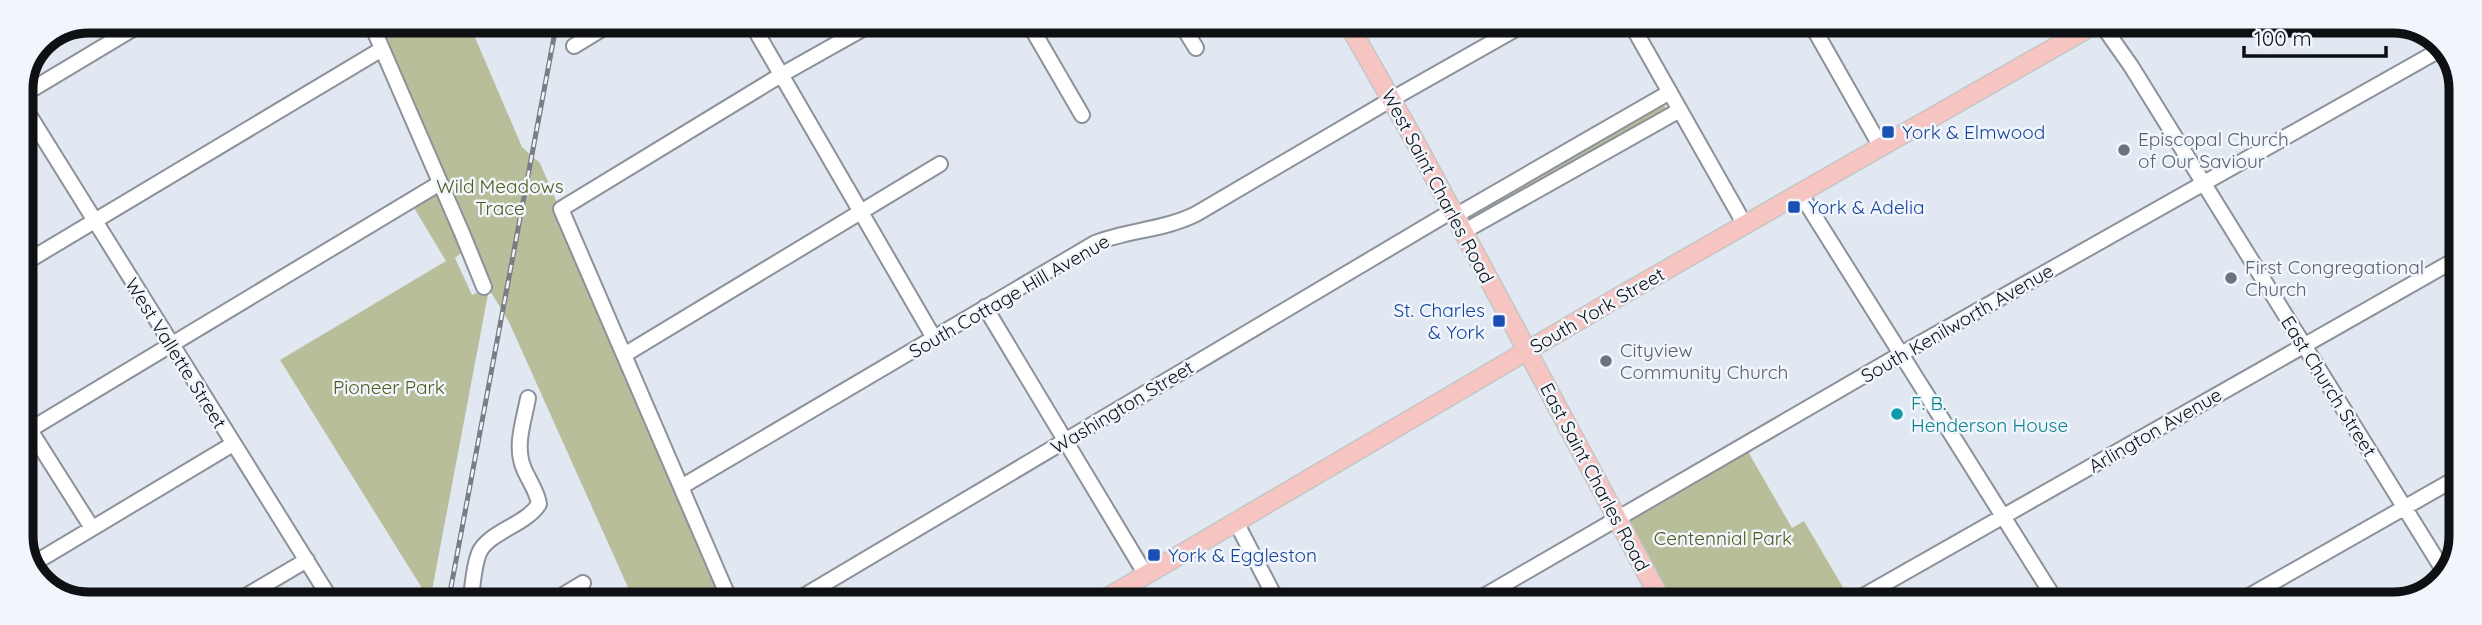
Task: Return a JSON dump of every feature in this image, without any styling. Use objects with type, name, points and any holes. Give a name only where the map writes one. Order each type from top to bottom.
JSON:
[{"type":"main road","name":"West Saint Charles Road","points":[[1353,33],[1392,99],[1527,351]]},
{"type":"main road","name":"South York Street","points":[[1117,592],[1527,351],[2080,33]]},
{"type":"main road","name":"East Saint Charles Road","points":[[1527,351],[1656,592]]},
{"type":"street","points":[[33,89],[126,33]]},
{"type":"street","points":[[375,33],[484,287]]},
{"type":"street","points":[[574,46],[595,33]]},
{"type":"street","points":[[757,33],[934,338]]},
{"type":"street","points":[[726,592],[561,209],[781,75],[857,33]]},
{"type":"street","points":[[1034,33],[1082,115]]},
{"type":"street","points":[[1187,33],[1196,48]]},
{"type":"street","name":"South Cottage Hill Avenue","points":[[681,487],[1095,243],[1121,234],[1173,225],[1196,214],[1509,33]]},
{"type":"street","points":[[1636,33],[1745,225]]},
{"type":"street","points":[[1816,33],[1881,147]]},
{"type":"street","name":"East Church Street","points":[[2107,33],[2131,66],[2440,565]]},
{"type":"street","points":[[33,258],[382,49]]},
{"type":"street","name":"South Kenilworth Avenue","points":[[1491,592],[1901,354],[2435,52]]},
{"type":"street","points":[[1457,219],[1670,92]]},
{"type":"street","points":[[1457,219],[1680,110]]},
{"type":"street","name":"West Vallette Street","points":[[33,121],[326,592]]},
{"type":"street","points":[[624,355],[940,164]]},
{"type":"street","points":[[33,428],[440,183]]},
{"type":"street","points":[[1800,193],[2050,592]]},
{"type":"street","name":"Washington Street","points":[[811,592],[1065,441],[1457,219]]},
{"type":"street","name":"Arlington Avenue","points":[[1870,592],[2449,263]]},
{"type":"street","points":[[985,307],[1146,575]]},
{"type":"street","points":[[472,592],[479,552],[486,543],[534,512],[539,504],[523,467],[519,448],[528,398]]},
{"type":"street","points":[[33,442],[92,528]]},
{"type":"street","points":[[39,560],[233,444]]},
{"type":"street","points":[[2256,592],[2449,482]]},
{"type":"street","points":[[1236,523],[1272,592]]},
{"type":"street","points":[[253,592],[307,560]]},
{"type":"street","points":[[568,592],[583,583]]},
{"type":"green space","name":"Wild Meadows Trace","points":[[371,33],[473,33],[522,147],[540,163],[722,592],[630,592],[509,322],[489,289],[432,592],[424,592],[280,360],[446,261],[413,206],[437,193],[441,196],[464,251],[455,258],[472,295],[488,288]]},
{"type":"green space","points":[[1662,102],[1668,112],[1470,225],[1464,214]]},
{"type":"green space","name":"Centennial Park","points":[[1747,450],[1792,528],[1804,521],[1846,592],[1664,592],[1625,519]]},
{"type":"railway","points":[[450,592],[555,33]]},
{"type":"place","name":"York & Elmwood","points":[[1888,132]]},
{"type":"place","name":"Episcopal Church of Our Saviour","points":[[2124,150]]},
{"type":"place","name":"York & Adelia","points":[[1794,207]]},
{"type":"place","name":"First Congregational Church","points":[[2231,278]]},
{"type":"place","name":"St. Charles & York","points":[[1499,321]]},
{"type":"place","name":"Cityview Community Church","points":[[1606,361]]},
{"type":"place","name":"F. B. Henderson House","points":[[1897,414]]},
{"type":"place","name":"York & Eggleston","points":[[1154,555]]},
{"type":"park label","name":"Pioneer Park","points":[[389,387]]}]
